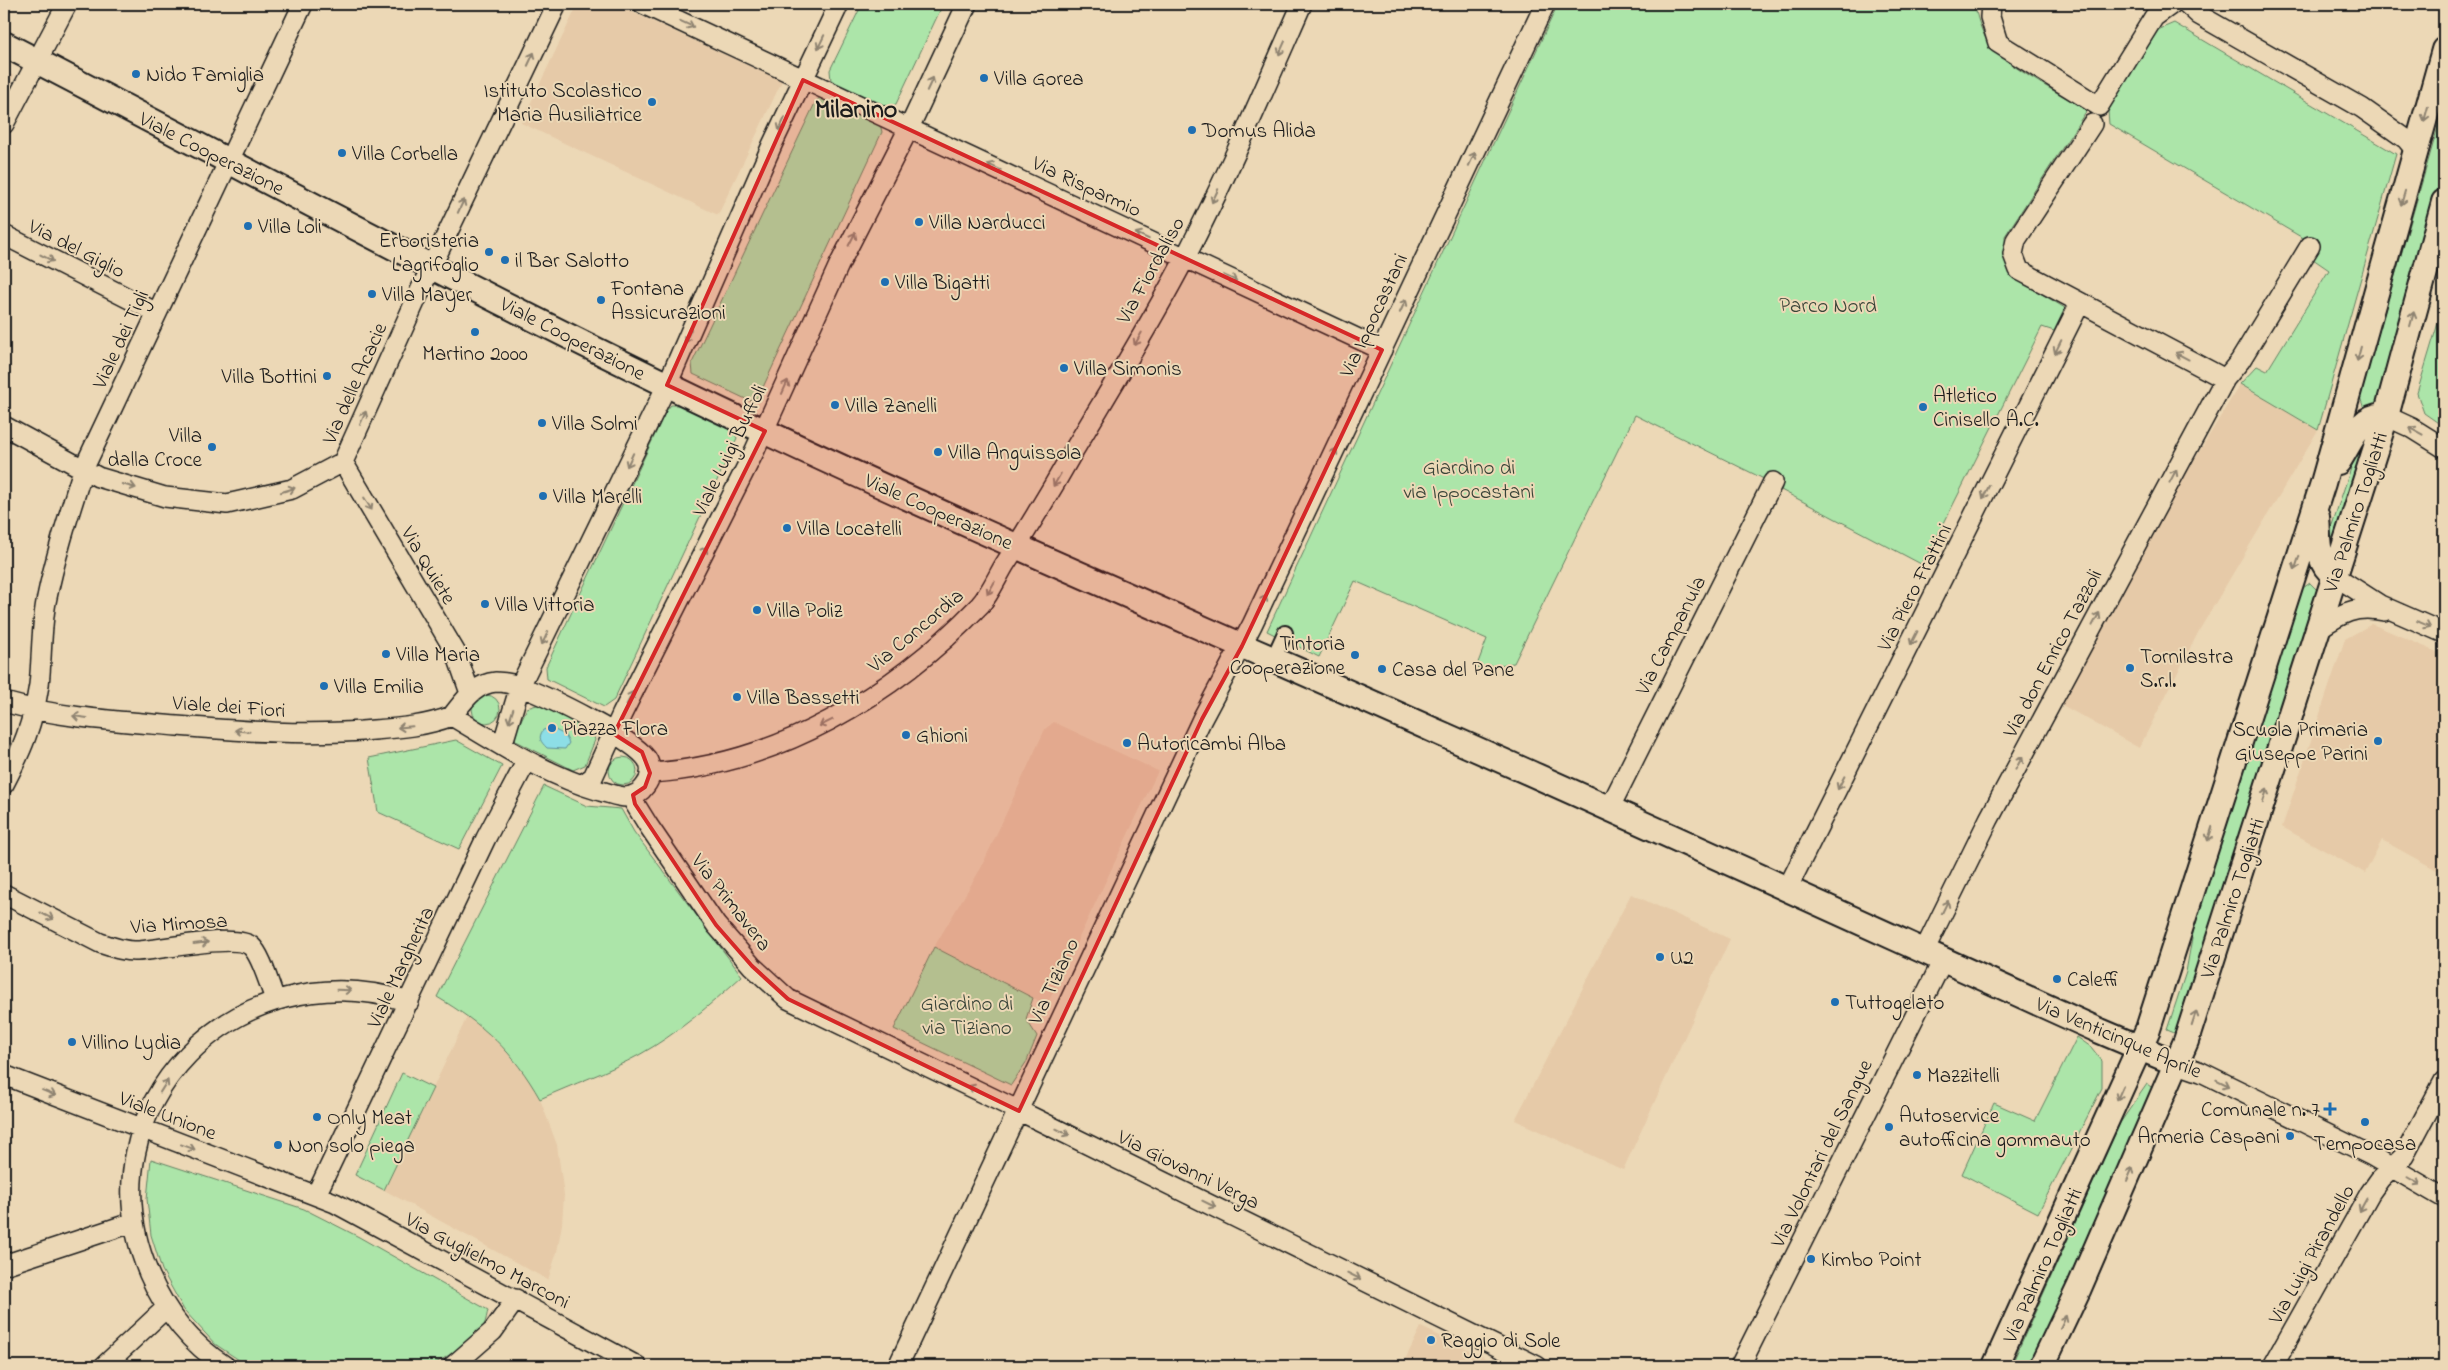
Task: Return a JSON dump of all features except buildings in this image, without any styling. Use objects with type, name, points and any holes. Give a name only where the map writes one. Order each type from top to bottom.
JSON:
[{"type":"street","points":[[4,124],[67,4]]},
{"type":"street","name":"Viale dei Tigli","points":[[4,784],[26,742],[39,684],[46,603],[62,534],[83,470],[304,4]]},
{"type":"street","name":"Via delle Acacie","points":[[4,426],[98,477],[165,497],[228,504],[292,489],[343,462],[424,282],[434,266],[557,4]]},
{"type":"street","points":[[642,4],[909,128]]},
{"type":"street","points":[[502,746],[520,686],[667,385],[772,145],[839,4]]},
{"type":"street","name":"Viale Luigi Buffoli","points":[[582,785],[593,777],[765,431],[839,265],[909,128],[968,4]]},
{"type":"street","name":"Via Fiordaliso","points":[[1016,547],[1034,522],[1186,257],[1248,126],[1302,4]]},
{"type":"street","name":"Via Ippocastani","points":[[1242,646],[1545,4]]},
{"type":"street","points":[[1991,4],[1990,16],[1998,43],[2099,106],[2154,17],[2172,4]]},
{"type":"street","points":[[2187,4],[2200,15],[2369,112],[2406,139],[2416,151]]},
{"type":"street","name":"Viale Cooperazione","points":[[4,44],[229,162],[667,385],[1016,547],[1273,659]]},
{"type":"street","name":"Via Palmiro Togliatti","points":[[1996,1366],[2140,1048],[2151,1019],[2319,494],[2444,50]]},
{"type":"street","points":[[2092,124],[2016,240],[2012,254],[2019,270],[2225,379]]},
{"type":"street","name":"Via Risparmio","points":[[909,128],[1382,350]]},
{"type":"street","name":"Via Palmiro Togliatti","points":[[2042,1366],[2080,1288],[2178,1064],[2386,416],[2444,202]]},
{"type":"street","name":"Via del Giglio","points":[[4,236],[156,313]]},
{"type":"street","name":"Via don Enrico Tazzoli","points":[[1933,955],[1989,819],[2225,379],[2240,361],[2310,246]]},
{"type":"street","name":"Via Piero Frattini","points":[[1787,889],[2080,303]]},
{"type":"street","points":[[2386,416],[2412,428],[2444,448]]},
{"type":"street","name":"Via Palmiro Togliatti","points":[[2319,494],[2359,428],[2371,418],[2386,416]]},
{"type":"street","name":"Via Quiete","points":[[343,462],[456,653],[470,693]]},
{"type":"street","name":"Via Campanula","points":[[1609,809],[1773,482]]},
{"type":"street","points":[[2319,494],[2320,556],[2329,572],[2371,600],[2444,633]]},
{"type":"street","name":"Via Concordia","points":[[650,773],[671,773],[753,755],[798,736],[847,710],[891,682],[942,641],[982,603],[1016,547]]},
{"type":"street","points":[[2318,629],[2340,615],[2358,608],[2403,615]]},
{"type":"street","points":[[1273,659],[1285,633]]},
{"type":"street","name":"Via Tiziano","points":[[898,1366],[1202,719],[1242,646]]},
{"type":"street","name":"Via Venticinque Aprile","points":[[1273,659],[2140,1048],[2201,1072],[2393,1168],[2444,1198]]},
{"type":"street","points":[[489,682],[503,682],[520,686],[614,734],[642,753],[649,764],[650,773],[645,787],[626,796],[582,785],[527,760],[452,716],[470,693],[489,682]]},
{"type":"street","name":"Viale dei Fiori","points":[[4,702],[34,710],[85,718],[266,733],[346,733],[416,726],[452,716]]},
{"type":"street","name":"Viale Margherita","points":[[316,1195],[486,838],[527,760]]},
{"type":"street","name":"Via Primavera","points":[[626,796],[635,804],[716,925],[752,966],[788,999],[819,1015]]},
{"type":"street","name":"Via Mimosa","points":[[4,894],[100,943],[116,948],[135,951],[230,940],[247,943],[256,954],[275,999]]},
{"type":"street","name":"Via Volontari del Sangue","points":[[1740,1366],[1933,955]]},
{"type":"street","points":[[225,1366],[200,1347],[166,1308],[145,1265],[134,1222],[133,1183],[143,1130],[163,1086],[190,1052],[228,1021],[251,1008],[275,999],[300,993],[342,989],[369,992],[409,1002]]},
{"type":"street","name":"Via Giovanni Verga","points":[[819,1015],[1019,1111],[1537,1366]]},
{"type":"street","name":"Viale Unione","points":[[4,1075],[316,1195]]},
{"type":"street","name":"Via Luigi Pirandello","points":[[2273,1366],[2370,1193],[2380,1179],[2393,1168],[2410,1147],[2444,1081]]},
{"type":"street","name":"Via Guglielmo Marconi","points":[[316,1195],[516,1299],[637,1366]]},
{"type":"street","points":[[4,1265],[134,1222]]},
{"type":"street","points":[[453,1366],[493,1331],[516,1299]]},
{"type":"street","points":[[104,1366],[166,1308]]},
{"type":"highlighted area","points":[[803,80],[1382,350],[1242,646],[1202,719],[1019,1111],[788,999],[752,966],[716,925],[635,804],[633,795],[645,787],[650,773],[642,752],[614,734],[765,431],[667,385]]},
{"type":"shaded area","name":"Istituto Scolastico Maria Ausiliatrice","points":[[578,4],[615,4],[782,81],[718,215],[521,123]]},
{"type":"shaded area","points":[[4,70],[14,76],[4,94]]},
{"type":"shaded area","points":[[2240,384],[2318,430],[2200,629],[2139,748],[2062,705],[2147,539]]},
{"type":"shaded area","name":"Scuola Primaria Giuseppe Parini","points":[[2372,624],[2444,655],[2444,874],[2382,840],[2365,873],[2282,827],[2345,639]]},
{"type":"shaded area","points":[[1054,722],[1158,771],[1047,1005],[934,947],[981,868],[1045,729]]},
{"type":"shaded area","points":[[1631,894],[1730,939],[1623,1170],[1515,1120]]},
{"type":"shaded area","points":[[468,1015],[500,1043],[529,1078],[540,1099],[557,1145],[564,1195],[562,1224],[557,1252],[548,1280],[384,1190]]},
{"type":"shaded area","name":"Raggio di Sole","points":[[1421,1327],[1474,1352],[1502,1366],[1402,1366]]},
{"type":"green space","points":[[862,4],[943,4],[896,104],[888,108],[831,81],[830,70]]},
{"type":"green space","points":[[1558,4],[1975,4],[1982,30],[1989,44],[1996,52],[2020,70],[2087,110],[2005,236],[2007,266],[2012,276],[2065,308],[2054,331],[2042,327],[1926,559],[1921,564],[1781,490],[1782,488],[1635,415],[1514,663],[1476,668],[1487,639],[1355,581],[1319,657],[1267,631]]},
{"type":"green space","points":[[2174,23],[2396,154],[2318,430],[2240,384],[2257,366],[2267,371],[2329,270],[2313,259],[2320,246],[2301,237],[2109,124],[2108,111],[2153,32]]},
{"type":"green space","points":[[822,96],[880,124],[882,132],[758,398],[750,401],[693,374],[692,363],[816,101]]},
{"type":"green space","points":[[2444,106],[2444,171],[2378,402],[2374,407],[2368,409],[2363,406],[2360,397]]},
{"type":"green space","points":[[2444,303],[2444,427],[2424,413],[2417,393]]},
{"type":"green space","points":[[671,405],[679,405],[733,431],[737,438],[614,700],[604,707],[547,679],[546,667],[666,411]]},
{"type":"green space","points":[[2366,438],[2332,550],[2327,548],[2331,528],[2359,444]]},
{"type":"green space","points":[[2310,583],[2318,591],[2177,1034],[2167,1030],[2186,972],[2195,921],[2300,590]]},
{"type":"green space","points":[[486,695],[496,699],[500,709],[496,719],[486,723],[476,719],[472,709],[476,699]]},
{"type":"green space","points":[[540,704],[593,733],[595,740],[585,765],[573,770],[516,741],[514,735],[527,708]]},
{"type":"green space","points":[[456,740],[502,766],[459,849],[378,812],[369,758]]},
{"type":"green space","points":[[623,757],[633,761],[637,771],[633,781],[623,785],[613,781],[609,771],[613,761]]},
{"type":"green space","points":[[544,786],[587,806],[621,809],[634,832],[742,976],[693,1019],[653,1047],[615,1067],[540,1099],[519,1067],[496,1040],[454,1007],[437,997]]},
{"type":"green space","name":"Giardino di via Tiziano","points":[[934,947],[1033,998],[1026,1019],[1037,1036],[1027,1061],[1011,1085],[894,1029]]},
{"type":"green space","points":[[2077,1037],[2091,1047],[2102,1061],[2102,1088],[2038,1213],[1962,1174],[1994,1103],[2035,1121]]},
{"type":"green space","points":[[402,1073],[433,1088],[384,1190],[355,1175]]},
{"type":"green space","points":[[2147,1084],[2154,1089],[2033,1366],[2011,1366],[2120,1123]]},
{"type":"green space","points":[[151,1159],[304,1209],[359,1237],[488,1310],[484,1325],[467,1343],[430,1366],[248,1366],[215,1344],[184,1310],[162,1270],[151,1235],[147,1199]]},
{"type":"water","points":[[551,728],[565,735],[569,743],[565,749],[547,748],[541,741],[540,737],[543,730]]},
{"type":"place","name":"Nido Famiglia","points":[[136,74]]},
{"type":"place","name":"Villa Gorea","points":[[984,78]]},
{"type":"place","name":"Istituto Scolastico Maria Ausiliatrice","points":[[652,102]]},
{"type":"place","name":"Domus Alida","points":[[1192,130]]},
{"type":"place","name":"Villa Corbella","points":[[342,153]]},
{"type":"place","name":"Villa Narducci","points":[[919,222]]},
{"type":"place","name":"Villa Loli","points":[[248,226]]},
{"type":"place","name":"Erboristeria L'agrifoglio","points":[[489,252]]},
{"type":"place","name":"il Bar Salotto","points":[[505,260]]},
{"type":"place","name":"Villa Bigatti","points":[[885,282]]},
{"type":"place","name":"Villa Mayer","points":[[372,294]]},
{"type":"place","name":"Fontana Assicurazioni","points":[[601,300]]},
{"type":"place","name":"Martino 2000","points":[[475,332]]},
{"type":"place","name":"Villa Simonis","points":[[1064,368]]},
{"type":"place","name":"Villa Bottini","points":[[327,376]]},
{"type":"place","name":"Villa Zanelli","points":[[835,405]]},
{"type":"place","name":"Atletico Cinisello A.C.","points":[[1923,407]]},
{"type":"place","name":"Villa Solmi","points":[[542,423]]},
{"type":"place","name":"Villa dalla Croce","points":[[212,447]]},
{"type":"place","name":"Villa Anguissola","points":[[938,452]]},
{"type":"place","name":"Villa Marelli","points":[[543,496]]},
{"type":"place","name":"Villa Locatelli","points":[[787,528]]},
{"type":"place","name":"Villa Vittoria","points":[[485,604]]},
{"type":"place","name":"Villa Poliz","points":[[757,610]]},
{"type":"place","name":"Villa Maria","points":[[386,654]]},
{"type":"place","name":"Tintoria Cooperazione","points":[[1355,655]]},
{"type":"place","name":"Tornilastra S.r.l.","points":[[2130,668]]},
{"type":"place","name":"Casa del Pane","points":[[1382,669]]},
{"type":"place","name":"Villa Emilia","points":[[324,686]]},
{"type":"place","name":"Villa Bassetti","points":[[737,697]]},
{"type":"place","name":"Piazza Flora","points":[[552,728]]},
{"type":"place","name":"Ghioni","points":[[906,735]]},
{"type":"place","name":"Scuola Primaria Giuseppe Parini","points":[[2378,741]]},
{"type":"place","name":"Autoricambi Alba","points":[[1127,743]]},
{"type":"place","name":"U2","points":[[1660,957]]},
{"type":"place","name":"Caleffi","points":[[2057,979]]},
{"type":"place","name":"Tuttogelato","points":[[1835,1002]]},
{"type":"place","name":"Villino Lydia","points":[[72,1042]]},
{"type":"place","name":"Mazzitelli","points":[[1917,1075]]},
{"type":"place","name":"Comunale n. 7","points":[[2330,1109]]},
{"type":"place","name":"Only Meat","points":[[317,1117]]},
{"type":"place","name":"Tempocasa","points":[[2365,1122]]},
{"type":"place","name":"Autoservice autofficina gommauto","points":[[1889,1127]]},
{"type":"place","name":"Armeria Caspani","points":[[2290,1136]]},
{"type":"place","name":"Non solo piega","points":[[278,1145]]},
{"type":"place","name":"Kimbo Point","points":[[1811,1259]]},
{"type":"place","name":"Raggio di Sole","points":[[1431,1340]]},
{"type":"district","name":"Milanino","points":[[856,108]]},
{"type":"park label","name":"Parco Nord","points":[[1828,305]]},
{"type":"park label","name":"Giardino di via Ippocastani","points":[[1469,479]]}]
